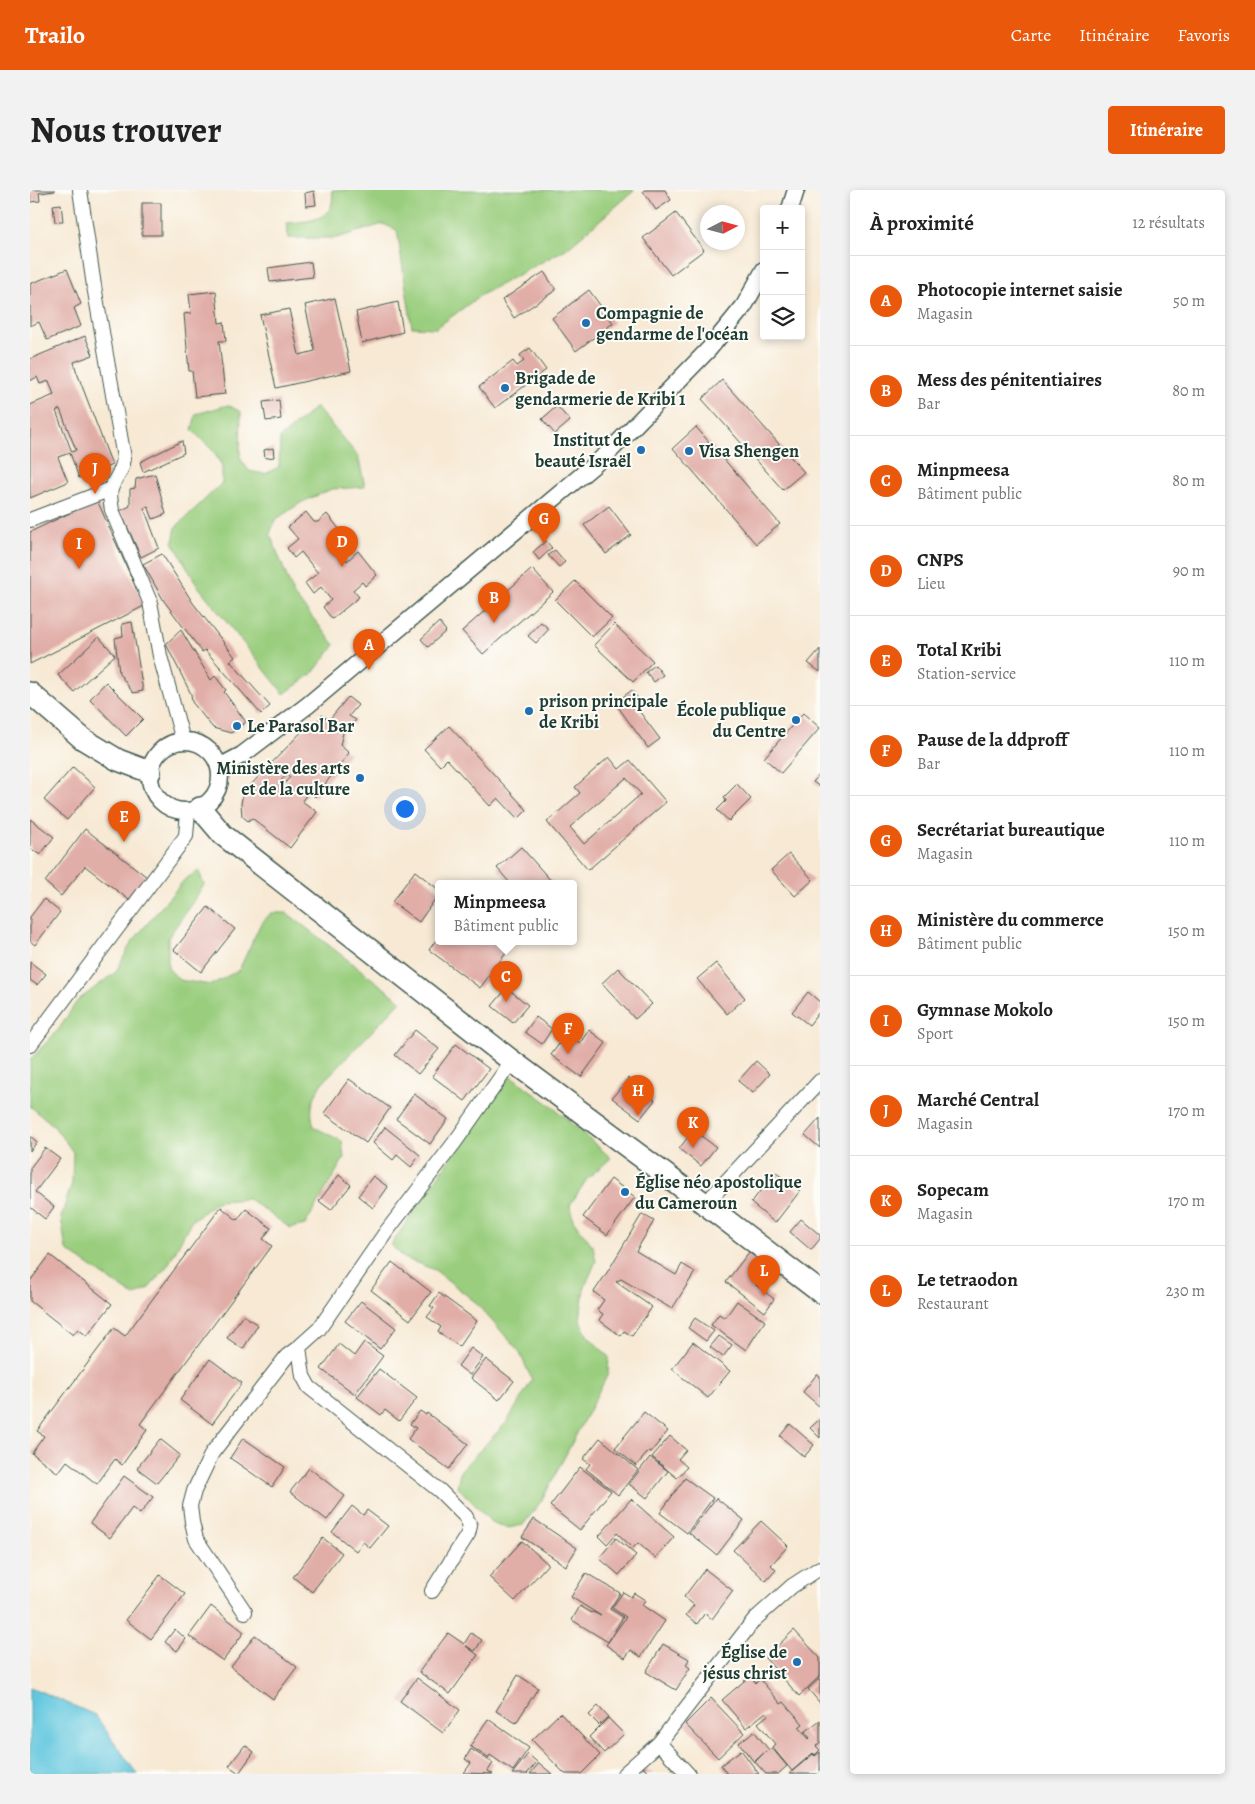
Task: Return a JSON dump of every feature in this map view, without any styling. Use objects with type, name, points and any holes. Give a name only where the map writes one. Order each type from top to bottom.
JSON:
[{"type":"main road","points":[[30,693],[83,739],[118,760],[150,772]]},
{"type":"main road","points":[[194,810],[223,835],[512,1061],[820,1292]]},
{"type":"street","points":[[80,190],[94,286],[124,458],[123,469],[111,489],[112,510],[150,602],[160,656],[183,741]]},
{"type":"street","points":[[791,205],[796,190]]},
{"type":"street","points":[[218,767],[242,756],[308,705],[607,454],[709,349],[744,306],[760,277]]},
{"type":"street","points":[[30,520],[111,489]]},
{"type":"street","points":[[183,741],[192,742],[209,751],[215,758],[218,767],[220,779],[216,791],[210,801],[194,810],[176,810],[165,804],[156,796],[151,785],[150,772],[154,761],[161,751],[171,744],[183,741]]},
{"type":"street","points":[[30,1044],[186,836],[194,810]]},
{"type":"street","points":[[245,1612],[196,1539],[192,1522],[190,1506],[194,1492],[212,1453],[286,1356],[299,1348],[319,1329],[386,1232],[455,1142],[512,1061]]},
{"type":"street","points":[[705,1204],[820,1081]]},
{"type":"street","points":[[299,1348],[303,1376],[309,1387],[440,1491],[466,1517],[470,1526],[468,1534],[432,1591]]},
{"type":"street","points":[[624,1774],[659,1743],[754,1620],[792,1586],[818,1573]]},
{"type":"street","points":[[659,1743],[688,1774]]},
{"type":"green space","points":[[332,190],[635,190],[566,249],[481,295],[436,328],[412,327],[397,230],[383,224],[337,238],[288,238],[287,223],[312,220],[326,214],[332,200]]},
{"type":"green space","points":[[228,405],[241,412],[240,458],[249,471],[265,474],[279,467],[280,438],[316,407],[358,456],[365,487],[332,489],[302,502],[275,520],[270,534],[294,595],[335,645],[312,674],[284,694],[197,585],[173,542],[176,527],[222,483],[222,466],[214,452],[192,430],[196,414]]},
{"type":"green space","points":[[199,871],[204,885],[168,938],[168,968],[179,980],[211,985],[239,970],[260,925],[271,913],[287,913],[401,1001],[321,1084],[315,1095],[312,1105],[314,1127],[342,1141],[344,1158],[305,1225],[290,1228],[249,1199],[218,1201],[191,1221],[168,1265],[148,1289],[134,1296],[66,1250],[61,1217],[72,1183],[73,1152],[53,1125],[30,1106],[30,1060],[59,1029],[77,1001],[116,972],[131,943],[185,879]]},
{"type":"green space","points":[[511,1076],[553,1107],[611,1158],[587,1179],[570,1205],[573,1220],[593,1246],[596,1261],[584,1289],[580,1320],[587,1335],[609,1357],[608,1374],[542,1500],[523,1525],[508,1528],[491,1522],[457,1486],[461,1470],[507,1422],[532,1380],[519,1351],[474,1301],[435,1270],[404,1258],[391,1245],[479,1116]]},
{"type":"water","points":[[30,1687],[95,1715],[137,1774],[30,1774]]},
{"type":"building","points":[[30,190],[55,191],[39,193],[40,201],[30,202]]},
{"type":"building","points":[[665,190],[671,200],[656,210],[643,191]]},
{"type":"building","points":[[314,191],[316,205],[306,206],[305,193]]},
{"type":"building","points":[[142,203],[161,203],[161,235],[142,235]]},
{"type":"building","points":[[61,204],[63,221],[55,222],[53,205]]},
{"type":"building","points":[[676,213],[700,245],[700,250],[704,250],[671,275],[643,238]]},
{"type":"building","points":[[311,262],[313,277],[270,282],[268,268]]},
{"type":"building","points":[[67,269],[81,304],[74,308],[81,326],[47,340],[39,322],[30,326],[30,284]]},
{"type":"building","points":[[544,272],[556,290],[514,318],[502,300]]},
{"type":"building","points":[[589,290],[613,323],[576,351],[552,318]]},
{"type":"building","points":[[216,291],[219,323],[224,322],[226,341],[219,341],[225,394],[195,397],[192,371],[189,371],[184,314],[191,313],[189,294]]},
{"type":"building","points":[[335,298],[351,371],[276,388],[260,315],[289,309],[299,355],[315,351],[305,305]]},
{"type":"building","points":[[398,302],[403,332],[362,343],[356,312]]},
{"type":"building","points":[[85,336],[93,355],[74,362],[112,465],[79,478],[70,453],[58,457],[68,482],[30,498],[30,405],[54,395],[49,381],[40,384],[37,377],[30,381],[30,359]],"holes":[[[60,409],[76,450],[72,452],[56,411]]]},
{"type":"building","points":[[530,348],[546,370],[495,408],[479,387],[513,361],[517,366],[524,361],[520,355]]},
{"type":"building","points":[[722,380],[804,472],[783,490],[702,399]]},
{"type":"building","points":[[279,400],[281,419],[266,421],[263,402]]},
{"type":"building","points":[[557,406],[570,421],[555,434],[542,419]]},
{"type":"building","points":[[696,427],[780,524],[756,544],[673,448]]},
{"type":"building","points":[[182,441],[184,453],[143,472],[140,462]]},
{"type":"building","points":[[273,448],[274,457],[265,458],[264,450]]},
{"type":"building","points":[[155,474],[166,514],[153,519],[148,506],[144,508],[159,548],[141,557],[120,511],[130,506],[130,489],[135,488],[136,479]]},
{"type":"building","points":[[97,500],[144,606],[30,664],[30,532]]},
{"type":"building","points":[[609,506],[631,535],[606,554],[584,525]]},
{"type":"building","points":[[306,512],[314,522],[318,522],[327,514],[340,530],[329,538],[347,561],[358,551],[377,575],[365,586],[362,582],[353,590],[359,597],[332,619],[323,607],[331,600],[321,587],[313,594],[305,583],[318,573],[301,552],[294,558],[287,548],[298,539],[288,527]]},
{"type":"building","points":[[546,541],[552,548],[539,560],[533,552]]},
{"type":"building","points":[[555,550],[565,562],[559,567],[548,555]]},
{"type":"building","points":[[162,554],[193,603],[235,657],[230,661],[270,706],[261,714],[205,650],[202,652],[164,601],[143,564]]},
{"type":"building","points":[[532,569],[553,592],[483,654],[462,631]]},
{"type":"building","points":[[575,581],[612,618],[592,637],[555,600]]},
{"type":"building","points":[[132,622],[143,691],[133,693],[119,673],[115,638],[123,636],[122,624]]},
{"type":"building","points":[[439,622],[446,631],[428,647],[421,639]]},
{"type":"building","points":[[541,622],[549,629],[536,643],[528,636]]},
{"type":"building","points":[[614,624],[653,661],[633,682],[594,645]]},
{"type":"building","points":[[181,630],[211,680],[215,676],[246,722],[231,733],[213,728],[192,702],[191,694],[166,644]]},
{"type":"building","points":[[99,637],[115,655],[74,692],[58,675]]},
{"type":"building","points":[[820,649],[820,672],[808,663]]},
{"type":"building","points":[[655,665],[663,675],[654,682],[646,672]]},
{"type":"building","points":[[106,682],[143,719],[126,736],[90,699]]},
{"type":"building","points":[[632,690],[641,703],[636,707],[660,739],[648,748],[615,703]]},
{"type":"building","points":[[348,697],[358,705],[349,716],[356,720],[349,728],[345,725],[340,745],[349,753],[315,797],[309,791],[302,801],[317,812],[290,848],[252,818],[248,821],[242,816],[241,804],[243,793],[310,723],[314,725],[322,715],[329,720]],"holes":[[[287,774],[290,777],[283,786],[279,783]]]},
{"type":"building","points":[[803,713],[820,728],[781,773],[764,758]]},
{"type":"building","points":[[449,726],[527,810],[518,819],[498,798],[490,806],[447,759],[440,766],[424,749]]},
{"type":"building","points":[[609,757],[619,769],[630,760],[666,802],[588,870],[547,822],[580,793],[575,787]],"holes":[[[626,778],[641,794],[584,844],[570,827]]]},
{"type":"building","points":[[73,767],[95,787],[67,820],[44,800]]},
{"type":"building","points":[[820,774],[820,787],[813,782]]},
{"type":"building","points":[[737,784],[751,799],[729,821],[717,810],[726,801],[724,797]]},
{"type":"building","points":[[30,819],[54,837],[40,855],[30,848]]},
{"type":"building","points":[[85,829],[147,877],[129,900],[85,866],[61,896],[45,882]]},
{"type":"building","points":[[521,847],[550,880],[507,880],[497,868]]},
{"type":"building","points":[[789,854],[813,880],[795,896],[771,870]]},
{"type":"building","points":[[415,871],[435,887],[435,899],[419,922],[392,902]]},
{"type":"building","points":[[44,899],[60,912],[35,945],[30,941],[30,917]]},
{"type":"building","points":[[208,907],[235,929],[201,972],[174,950]]},
{"type":"building","points":[[435,941],[435,945],[512,945],[480,988],[429,950]]},
{"type":"building","points":[[30,962],[46,974],[37,985],[30,980]]},
{"type":"building","points":[[716,963],[745,998],[727,1014],[697,979]]},
{"type":"building","points":[[618,968],[652,1004],[635,1019],[602,983]]},
{"type":"building","points":[[507,988],[528,1005],[513,1023],[492,1006]]},
{"type":"building","points":[[808,992],[820,1002],[820,1011],[809,1025],[792,1012]]},
{"type":"building","points":[[536,1017],[552,1029],[542,1044],[525,1032]]},
{"type":"building","points":[[415,1030],[439,1049],[418,1074],[395,1055]]},
{"type":"building","points":[[589,1030],[606,1043],[581,1077],[551,1055],[567,1033],[580,1043]]},
{"type":"building","points":[[456,1044],[489,1069],[465,1101],[432,1076]]},
{"type":"building","points":[[756,1061],[770,1074],[753,1093],[738,1081]]},
{"type":"building","points":[[628,1078],[655,1100],[640,1119],[612,1098]]},
{"type":"building","points":[[349,1079],[390,1108],[366,1143],[324,1113]]},
{"type":"building","points":[[414,1094],[448,1119],[430,1144],[396,1119]]},
{"type":"building","points":[[820,1118],[820,1148],[805,1135]]},
{"type":"building","points":[[385,1127],[420,1155],[411,1167],[397,1155],[393,1160],[373,1143]]},
{"type":"building","points":[[693,1130],[716,1147],[701,1166],[679,1149]]},
{"type":"building","points":[[30,1136],[37,1142],[30,1151]]},
{"type":"building","points":[[45,1148],[60,1159],[35,1192],[54,1207],[45,1219],[30,1207],[30,1168]]},
{"type":"building","points":[[775,1172],[800,1191],[775,1223],[751,1203]]},
{"type":"building","points":[[339,1175],[351,1185],[331,1210],[319,1201]]},
{"type":"building","points":[[373,1176],[388,1187],[373,1208],[358,1196]]},
{"type":"building","points":[[611,1179],[635,1197],[607,1235],[583,1217]]},
{"type":"building","points":[[221,1207],[237,1220],[246,1209],[271,1228],[263,1239],[272,1246],[140,1424],[147,1430],[122,1465],[115,1459],[97,1484],[67,1461],[58,1473],[32,1453],[44,1436],[37,1431],[114,1328],[125,1336]]},
{"type":"building","points":[[642,1214],[654,1221],[636,1251],[676,1275],[682,1264],[695,1272],[672,1309],[621,1279],[616,1282],[652,1307],[632,1336],[624,1331],[621,1336],[599,1320],[603,1314],[597,1310],[604,1300],[594,1292]]},
{"type":"building","points":[[801,1219],[820,1235],[820,1239],[811,1250],[790,1232]]},
{"type":"building","points":[[749,1252],[769,1267],[756,1285],[774,1299],[765,1312],[726,1282]]},
{"type":"building","points":[[50,1255],[112,1304],[87,1336],[78,1329],[73,1335],[30,1301],[30,1281]]},
{"type":"building","points":[[392,1262],[431,1292],[410,1320],[371,1290]]},
{"type":"building","points":[[439,1293],[477,1321],[459,1346],[438,1332],[441,1327],[427,1317],[434,1308],[430,1306]]},
{"type":"building","points":[[361,1301],[396,1328],[380,1349],[345,1321]]},
{"type":"building","points":[[737,1301],[765,1321],[746,1350],[711,1325],[719,1314],[725,1318]]},
{"type":"building","points":[[243,1315],[258,1325],[243,1349],[227,1338]]},
{"type":"building","points":[[695,1318],[714,1331],[706,1341],[688,1328]]},
{"type":"building","points":[[719,1336],[732,1345],[723,1357],[710,1347]]},
{"type":"building","points":[[364,1342],[383,1356],[355,1394],[321,1369],[339,1344],[354,1356]]},
{"type":"building","points":[[693,1342],[730,1371],[708,1398],[672,1369]]},
{"type":"building","points":[[471,1348],[483,1357],[470,1375],[458,1366]]},
{"type":"building","points":[[210,1359],[242,1383],[212,1424],[180,1400]]},
{"type":"building","points":[[486,1359],[514,1381],[499,1400],[471,1378]]},
{"type":"building","points":[[379,1369],[417,1398],[399,1421],[385,1410],[381,1415],[357,1397]]},
{"type":"building","points":[[817,1374],[820,1376],[820,1407],[803,1392]]},
{"type":"building","points":[[420,1411],[426,1415],[427,1413],[468,1444],[449,1469],[408,1439],[416,1428],[410,1424]]},
{"type":"building","points":[[644,1412],[668,1431],[651,1452],[649,1451],[636,1466],[615,1448]]},
{"type":"building","points":[[820,1419],[820,1438],[810,1428]]},
{"type":"building","points":[[790,1424],[814,1445],[804,1457],[780,1436]]},
{"type":"building","points":[[670,1436],[686,1450],[678,1459],[687,1467],[677,1478],[652,1457]]},
{"type":"building","points":[[243,1438],[285,1467],[272,1487],[230,1458]]},
{"type":"building","points":[[600,1438],[638,1470],[618,1495],[586,1469],[590,1464],[583,1459]]},
{"type":"building","points":[[160,1439],[180,1455],[157,1483],[137,1468]]},
{"type":"building","points":[[650,1457],[668,1471],[647,1498],[629,1484]]},
{"type":"building","points":[[580,1467],[611,1491],[580,1530],[550,1506]]},
{"type":"building","points":[[309,1468],[345,1496],[327,1520],[290,1492]]},
{"type":"building","points":[[124,1476],[153,1497],[140,1514],[132,1508],[110,1538],[90,1523]]},
{"type":"building","points":[[685,1478],[713,1498],[687,1533],[660,1513]]},
{"type":"building","points":[[716,1498],[744,1520],[717,1555],[689,1533]]},
{"type":"building","points":[[631,1499],[674,1537],[655,1558],[638,1543],[633,1548],[617,1533],[607,1544],[599,1536]]},
{"type":"building","points":[[352,1506],[363,1515],[367,1510],[388,1526],[370,1548],[363,1542],[356,1551],[332,1532]]},
{"type":"building","points":[[534,1519],[577,1548],[566,1566],[522,1537]]},
{"type":"building","points":[[761,1521],[788,1546],[771,1565],[776,1570],[766,1581],[733,1550]]},
{"type":"building","points":[[323,1538],[342,1553],[312,1592],[293,1577]]},
{"type":"building","points":[[616,1538],[636,1555],[619,1575],[599,1558]]},
{"type":"building","points":[[522,1541],[548,1564],[515,1601],[489,1577]]},
{"type":"building","points":[[705,1569],[733,1591],[712,1619],[705,1613],[697,1624],[686,1615],[694,1605],[684,1597]]},
{"type":"building","points":[[586,1573],[620,1593],[610,1609],[623,1617],[608,1642],[572,1620],[580,1606],[601,1616],[571,1597]]},
{"type":"building","points":[[160,1575],[185,1594],[151,1639],[126,1620]]},
{"type":"building","points":[[623,1592],[631,1597],[634,1593],[645,1600],[642,1605],[665,1621],[641,1657],[631,1650],[625,1658],[606,1645],[626,1617],[612,1608]]},
{"type":"building","points":[[211,1606],[244,1632],[223,1661],[189,1636]]},
{"type":"building","points":[[175,1629],[186,1639],[177,1651],[165,1642]]},
{"type":"building","points":[[794,1630],[820,1658],[820,1676],[799,1696],[765,1658]]},
{"type":"building","points":[[448,1633],[464,1644],[471,1633],[482,1640],[475,1651],[466,1646],[478,1655],[450,1694],[419,1672]]},
{"type":"building","points":[[255,1635],[297,1667],[273,1699],[231,1667]]},
{"type":"building","points":[[663,1644],[689,1659],[686,1665],[690,1668],[676,1690],[646,1672]]},
{"type":"building","points":[[518,1675],[538,1688],[516,1723],[496,1711]]},
{"type":"building","points":[[750,1676],[756,1683],[760,1679],[781,1704],[784,1702],[803,1724],[799,1727],[809,1739],[805,1732],[820,1720],[820,1743],[816,1746],[820,1750],[815,1755],[813,1753],[792,1771],[772,1747],[775,1744],[758,1723],[768,1715],[766,1712],[746,1728],[722,1700]]},
{"type":"building","points":[[417,1678],[460,1710],[443,1733],[400,1701]]},
{"type":"building","points":[[820,1678],[820,1703],[808,1689]]},
{"type":"building","points":[[711,1698],[744,1733],[718,1758],[685,1724]]},
{"type":"building","points":[[598,1706],[608,1717],[599,1725],[589,1715]]},
{"type":"building","points":[[560,1713],[600,1755],[581,1774],[565,1774],[532,1740]]},
{"type":"building","points":[[608,1718],[624,1734],[604,1753],[589,1737]]},
{"type":"building","points":[[488,1719],[529,1748],[513,1771],[490,1755],[488,1758],[470,1746]]},
{"type":"building","points":[[754,1731],[769,1750],[772,1748],[787,1766],[778,1774],[766,1774],[755,1762],[766,1751],[754,1762],[739,1743]]},
{"type":"building","points":[[245,1745],[254,1752],[239,1773],[229,1766]]},
{"type":"building","points":[[471,1749],[493,1763],[488,1771],[493,1774],[464,1773],[471,1763],[465,1759]]},
{"type":"building","points":[[741,1750],[759,1774],[727,1774],[721,1765]]},
{"type":"building","points":[[820,1752],[820,1774],[789,1774],[813,1754],[815,1756]]},
{"type":"building","points":[[528,1754],[537,1762],[527,1774],[512,1774]]},
{"type":"building","points":[[539,1763],[552,1774],[530,1774]]},
{"type":"building","points":[[640,1764],[650,1773],[654,1774],[630,1774]]},
{"type":"place","name":"Compagnie de gendarme de l'océan","points":[[586,323]]},
{"type":"place","name":"Brigade de gendarmerie de Kribi 1","points":[[505,388]]},
{"type":"place","name":"Institut de beauté Israël","points":[[641,450]]},
{"type":"place","name":"Visa Shengen","points":[[689,451]]},
{"type":"place","name":"Marché Central","points":[[95,494]]},
{"type":"place","name":"Secrétariat bureautique","points":[[544,544]]},
{"type":"place","name":"CNPS","points":[[342,567]]},
{"type":"place","name":"Gymnase Mokolo","points":[[79,569]]},
{"type":"place","name":"Mess des pénitentiaires","points":[[494,623]]},
{"type":"place","name":"Photocopie internet saisie","points":[[369,670]]},
{"type":"place","name":"prison principale de Kribi","points":[[529,711]]},
{"type":"place","name":"École publique du Centre","points":[[796,720]]},
{"type":"place","name":"Le Parasol Bar","points":[[237,726]]},
{"type":"place","name":"Ministère des arts et de la culture","points":[[360,778]]},
{"type":"place","name":"Total Kribi","points":[[124,842]]},
{"type":"place","name":"Minpmeesa","points":[[506,1002]]},
{"type":"place","name":"Pause de la ddproff","points":[[568,1054]]},
{"type":"place","name":"Ministère du commerce","points":[[638,1116]]},
{"type":"place","name":"Sopecam","points":[[693,1148]]},
{"type":"place","name":"Église néo apostolique du Cameroun","points":[[625,1192]]},
{"type":"place","name":"Le tetraodon","points":[[764,1296]]},
{"type":"place","name":"Église de jésus christ","points":[[797,1662]]}]
